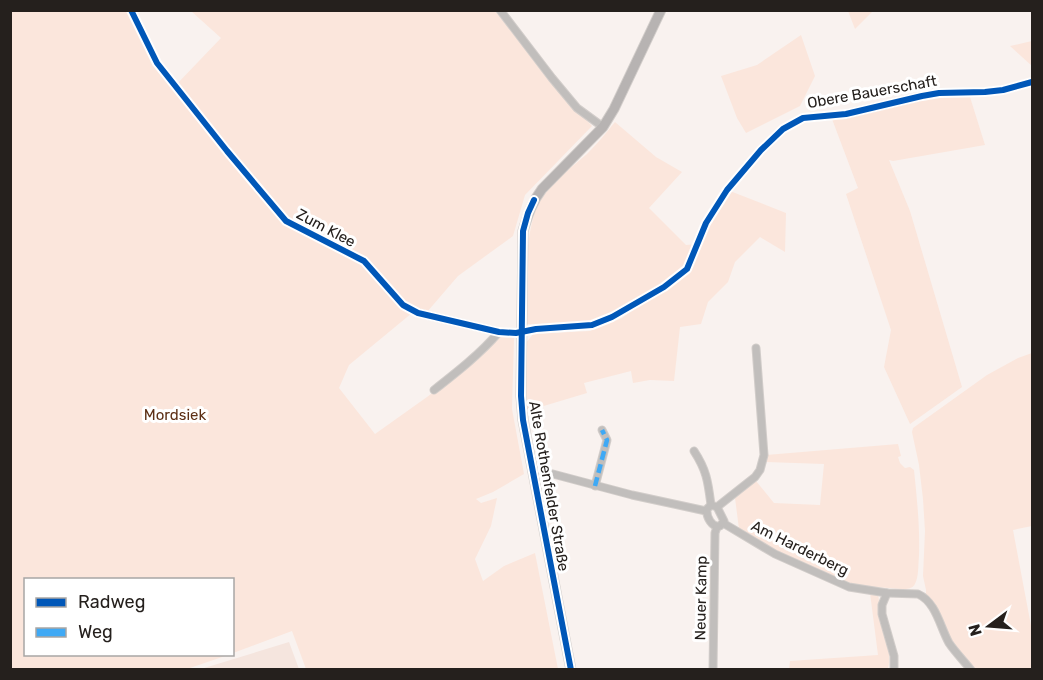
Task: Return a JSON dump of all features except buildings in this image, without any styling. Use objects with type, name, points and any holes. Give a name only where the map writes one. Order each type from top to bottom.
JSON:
[{"type":"street","name":"Zum Klee","points":[[131,10],[163,71],[286,221],[364,261],[403,304],[418,313],[499,332],[522,332]]},
{"type":"street","points":[[500,10],[578,108],[603,127]]},
{"type":"street","name":"Alte Rothenfelder Straße","points":[[571,669],[523,420],[521,396],[523,231],[528,213],[542,189],[603,127],[614,109],[661,10]]},
{"type":"street","name":"Obere Bauerschaft","points":[[522,332],[592,325],[612,317],[664,287],[687,269],[706,223],[727,190],[761,150],[783,129],[803,118],[846,114],[939,93],[1003,90],[1032,82]]},
{"type":"street","points":[[434,390],[468,363],[499,332]]},
{"type":"street","points":[[712,508],[755,477],[764,455],[756,348]]},
{"type":"street","points":[[595,486],[607,440],[602,430]]},
{"type":"street","points":[[533,476],[542,473],[553,474],[595,486],[712,508],[723,517],[720,525],[712,524],[712,508],[706,473],[694,451]]},
{"type":"street","name":"Am Harderberg","points":[[720,525],[775,554],[849,587],[887,593],[918,594],[937,614],[950,643],[971,669]]},
{"type":"street","name":"Neuer Kamp","points":[[713,669],[715,533],[720,525]]},
{"type":"street","points":[[887,593],[882,605],[882,614],[894,656],[894,669]]},
{"type":"shaded area","points":[[289,642],[299,669],[201,669]]},
{"type":"green space","name":"Mordsiek","points":[[10,11],[131,11],[157,63],[175,86],[221,38],[191,11],[495,11],[560,92],[592,126],[525,195],[513,236],[458,276],[427,312],[407,304],[412,313],[349,365],[339,388],[375,434],[473,362],[500,335],[514,338],[512,409],[524,474],[476,499],[481,503],[497,498],[491,526],[475,559],[483,581],[504,566],[535,553],[558,669],[306,669],[292,631],[234,653],[234,578],[24,578],[24,656],[225,656],[187,669],[11,669]]},
{"type":"green space","points":[[848,11],[873,11],[855,29]]},
{"type":"green space","points":[[801,35],[815,76],[800,106],[746,133],[737,118],[721,76],[757,65]]},
{"type":"green space","points":[[1032,41],[1032,66],[1010,46]]},
{"type":"green space","points":[[970,97],[985,145],[889,160],[910,211],[962,387],[910,424],[884,367],[891,330],[846,194],[858,188],[832,119],[926,98]]},
{"type":"green space","points":[[615,122],[656,157],[682,172],[649,208],[686,245],[697,244],[730,191],[786,213],[785,252],[760,237],[735,262],[728,282],[708,302],[701,324],[680,327],[674,381],[650,380],[633,383],[631,371],[584,383],[587,393],[527,411],[526,343],[533,334],[590,331],[622,318],[657,292],[592,325],[527,324],[527,258],[536,209],[553,184],[587,154]]},
{"type":"green space","points":[[1032,353],[1032,526],[1013,530],[1032,631],[1032,669],[971,669],[950,643],[929,605],[926,594],[923,576],[925,531],[923,499],[912,432],[913,428],[987,375]]},
{"type":"green space","points":[[898,444],[900,463],[905,468],[910,467],[914,470],[917,502],[919,556],[917,578],[911,588],[849,585],[776,552],[739,529],[735,498],[756,481],[774,503],[820,505],[824,464],[766,462],[766,455]]},
{"type":"green space","points":[[870,593],[879,597],[880,621],[889,655],[888,669],[789,670],[790,661],[878,655]]},
{"type":"marked path","points":[[595,486],[607,440],[602,430]]},
{"type":"cycle path","points":[[131,10],[157,63],[286,221],[364,261],[403,305],[418,313],[499,332],[516,333],[536,329],[592,325],[612,317],[664,287],[687,269],[706,223],[727,190],[761,150],[783,129],[803,118],[846,114],[939,93],[1003,90],[1032,82]]},
{"type":"cycle path","points":[[534,200],[523,231],[521,396],[523,420],[571,670]]}]
